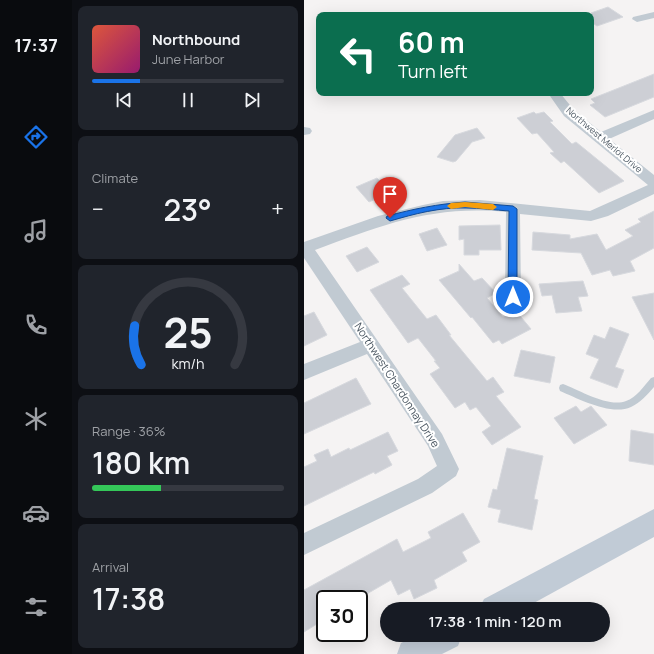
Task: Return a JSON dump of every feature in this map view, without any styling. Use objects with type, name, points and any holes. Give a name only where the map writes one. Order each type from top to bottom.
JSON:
[{"type":"main road","points":[[507,602],[654,522]]},
{"type":"main road","points":[[418,653],[436,642]]},
{"type":"street","points":[[637,19],[654,15]]},
{"type":"street","name":"Northwest Merlot Drive","points":[[556,96],[569,113],[654,182]]},
{"type":"street","points":[[600,138],[654,114]]},
{"type":"street","points":[[304,248],[390,218],[443,206],[465,205],[591,216],[603,212],[654,188]]},
{"type":"street","points":[[513,209],[513,297]]},
{"type":"street","name":"Northwest Chardonnay Drive","points":[[304,248],[435,440],[449,469],[425,486],[304,544]]},
{"type":"street","points":[[304,372],[371,345]]},
{"type":"lane","points":[[563,388],[601,403],[623,406],[639,398],[654,381]]},
{"type":"building","points":[[608,7],[623,17],[597,26],[594,24],[594,12]]},
{"type":"building","points":[[654,74],[654,97],[605,117],[590,105],[595,103],[591,99]]},
{"type":"building","points":[[534,112],[536,114],[544,112],[553,121],[550,122],[572,144],[576,142],[624,181],[599,193],[564,161],[561,163],[550,153],[554,152],[537,133],[532,134],[517,118]]},
{"type":"building","points":[[477,128],[485,138],[472,142],[456,161],[453,162],[437,157],[455,135]]},
{"type":"building","points":[[377,178],[380,181],[387,178],[397,189],[369,202],[356,187]]},
{"type":"building","points":[[654,211],[654,248],[630,261],[635,271],[613,276],[610,270],[592,275],[581,253],[532,250],[533,232],[570,235],[570,239],[597,234],[606,250],[633,236],[625,230],[641,222],[638,219]]},
{"type":"building","points":[[500,225],[501,250],[479,250],[479,255],[464,255],[464,239],[459,240],[459,226]]},
{"type":"building","points":[[437,228],[447,245],[427,251],[419,234]]},
{"type":"building","points":[[367,247],[379,262],[357,272],[346,256]]},
{"type":"building","points":[[459,264],[474,281],[482,278],[496,293],[487,298],[503,317],[516,311],[531,329],[502,344],[499,340],[493,343],[439,280],[459,271]]},
{"type":"building","points":[[402,275],[410,284],[402,288],[427,319],[436,315],[451,335],[449,335],[487,381],[493,377],[504,392],[496,396],[521,427],[492,445],[482,432],[491,426],[476,407],[470,410],[465,402],[455,408],[430,374],[440,368],[434,361],[436,361],[418,338],[408,343],[370,290]]},
{"type":"building","points":[[583,281],[588,296],[578,297],[582,311],[556,313],[552,295],[542,296],[539,284]]},
{"type":"building","points":[[654,293],[654,340],[632,297]]},
{"type":"building","points":[[314,312],[327,335],[304,346],[304,316]]},
{"type":"building","points":[[610,327],[629,334],[615,367],[624,370],[617,388],[590,378],[599,359],[586,354],[594,335],[605,339]]},
{"type":"building","points":[[521,350],[555,357],[550,383],[514,376]]},
{"type":"building","points":[[356,378],[371,404],[304,434],[304,403]]},
{"type":"building","points":[[576,406],[581,412],[591,406],[607,425],[574,444],[554,418]]},
{"type":"building","points":[[631,430],[654,434],[654,465],[629,461]]},
{"type":"building","points":[[388,432],[398,451],[387,456],[392,465],[375,474],[374,472],[304,506],[304,467],[317,461],[314,455],[328,449],[331,457],[349,448],[350,450]]},
{"type":"building","points":[[507,448],[543,456],[534,499],[538,500],[532,530],[498,522],[501,510],[488,507],[493,489],[497,490]]},
{"type":"building","points":[[463,513],[480,542],[462,552],[467,561],[434,580],[437,588],[414,599],[410,589],[398,595],[391,580],[368,593],[368,590],[316,590],[316,625],[304,632],[304,590],[397,539],[403,552],[431,538],[428,532]]},
{"type":"slow traffic","points":[[451,206],[465,205],[493,207]]},
{"type":"route","points":[[390,218],[443,206],[465,205],[513,209],[513,297]]}]
